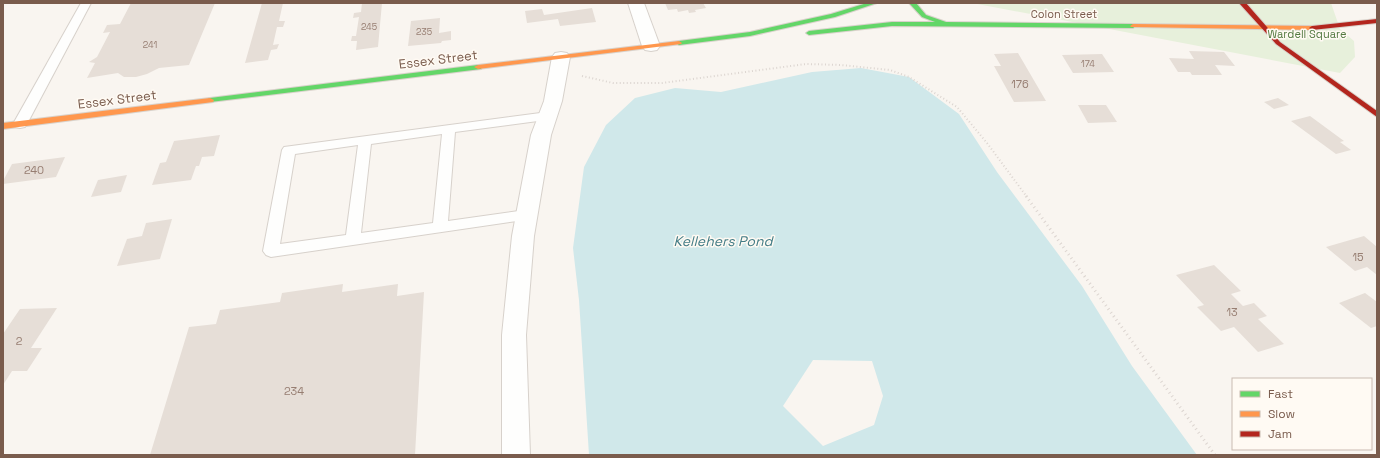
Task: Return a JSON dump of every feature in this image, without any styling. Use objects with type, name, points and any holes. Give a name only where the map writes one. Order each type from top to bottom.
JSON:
[{"type":"main road","name":"Essex Street","points":[[3,126],[560,64],[651,46],[750,34],[832,16],[874,3]]},
{"type":"main road","points":[[912,3],[924,16],[947,25]]},
{"type":"main road","points":[[1242,3],[1278,43],[1377,115]]},
{"type":"main road","name":"Colon Street","points":[[750,34],[768,36],[892,24],[1193,26],[1302,29],[1377,21]]},
{"type":"street","points":[[636,3],[651,46]]},
{"type":"street","points":[[516,455],[514,335],[523,236],[541,135],[553,101],[560,64]]},
{"type":"lane","points":[[20,124],[86,3]]},
{"type":"lane","points":[[526,215],[271,251],[289,150],[548,116]]},
{"type":"lane","points":[[440,227],[449,129]]},
{"type":"lane","points":[[353,240],[365,140]]},
{"type":"path","points":[[560,64],[614,83],[662,83],[806,64],[841,65],[890,70],[909,77],[957,107],[987,143],[1215,455]]},
{"type":"green space","name":"Wardell Square","points":[[972,3],[1331,3],[1340,29],[1354,41],[1355,57],[1340,73]]},
{"type":"water","name":"Kellehers Pond","points":[[861,68],[909,77],[959,114],[997,172],[1082,286],[1132,366],[1197,455],[589,455],[579,300],[573,248],[584,167],[606,125],[635,98],[675,88],[721,92],[812,72]],"holes":[[[813,360],[872,361],[883,396],[874,425],[823,446],[783,406]]]},
{"type":"building","points":[[131,3],[215,3],[189,65],[159,68],[147,74],[136,77],[124,77],[118,73],[87,78],[95,63],[89,62],[97,57],[110,32],[103,33],[107,25],[120,24]]},
{"type":"building","points":[[262,3],[283,3],[279,21],[285,21],[283,27],[277,27],[273,45],[279,44],[277,49],[271,50],[268,60],[245,63]]},
{"type":"building","points":[[362,3],[382,3],[378,47],[356,50],[357,41],[351,41],[352,36],[356,36],[359,17],[353,18],[354,13],[361,12]]},
{"type":"building","points":[[665,3],[703,3],[706,8],[689,13],[688,10],[678,12],[677,9],[668,10]]},
{"type":"building","points":[[592,8],[596,22],[560,26],[558,19],[527,23],[525,11],[542,9],[544,15]]},
{"type":"building","points":[[440,18],[439,33],[451,31],[451,40],[442,41],[441,43],[408,46],[411,21]]},
{"type":"building","points":[[1189,51],[1224,52],[1235,66],[1215,65],[1222,75],[1192,75],[1190,72],[1178,72],[1169,58],[1194,59]]},
{"type":"building","points":[[1018,53],[1046,101],[1014,102],[994,66],[1001,66],[994,54]]},
{"type":"building","points":[[1102,54],[1114,72],[1073,73],[1062,55]]},
{"type":"building","points":[[1278,98],[1289,105],[1274,109],[1264,102]]},
{"type":"building","points":[[1078,105],[1106,105],[1117,122],[1088,123]]},
{"type":"building","points":[[1310,116],[1344,141],[1340,142],[1351,150],[1336,154],[1291,121]]},
{"type":"building","points":[[220,135],[214,156],[202,157],[199,166],[196,166],[191,180],[152,185],[160,163],[166,162],[174,141]]},
{"type":"building","points":[[65,157],[56,177],[3,184],[3,181],[12,164]]},
{"type":"building","points":[[127,175],[121,192],[91,197],[98,180]]},
{"type":"building","points":[[172,219],[160,259],[117,266],[127,239],[142,236],[146,223]]},
{"type":"building","points":[[1364,236],[1377,247],[1377,275],[1367,267],[1355,271],[1326,247]]},
{"type":"building","points":[[1214,265],[1241,291],[1231,294],[1243,306],[1254,303],[1267,316],[1258,319],[1284,344],[1258,352],[1234,327],[1221,331],[1197,307],[1204,305],[1176,275]]},
{"type":"building","points":[[343,284],[342,292],[398,284],[397,296],[424,292],[415,455],[150,455],[189,327],[216,324],[220,310],[280,302],[282,293]]},
{"type":"building","points":[[1365,293],[1377,302],[1377,326],[1371,328],[1339,303]]},
{"type":"building","points":[[57,308],[31,348],[42,348],[27,371],[12,371],[3,385],[3,334],[20,309]]},
{"type":"traffic: fast","points":[[679,43],[750,34],[833,16],[874,3]]},
{"type":"traffic: fast","points":[[912,3],[924,16],[943,23]]},
{"type":"traffic: fast","points":[[809,33],[892,24],[1133,26]]},
{"type":"traffic: fast","points":[[210,100],[478,67]]},
{"type":"traffic: slow","points":[[1133,26],[1312,28]]},
{"type":"traffic: slow","points":[[478,67],[679,43]]},
{"type":"traffic: slow","points":[[3,126],[210,100]]},
{"type":"traffic: jam","points":[[1242,3],[1278,43],[1377,115]]},
{"type":"traffic: jam","points":[[1312,28],[1377,21]]}]
